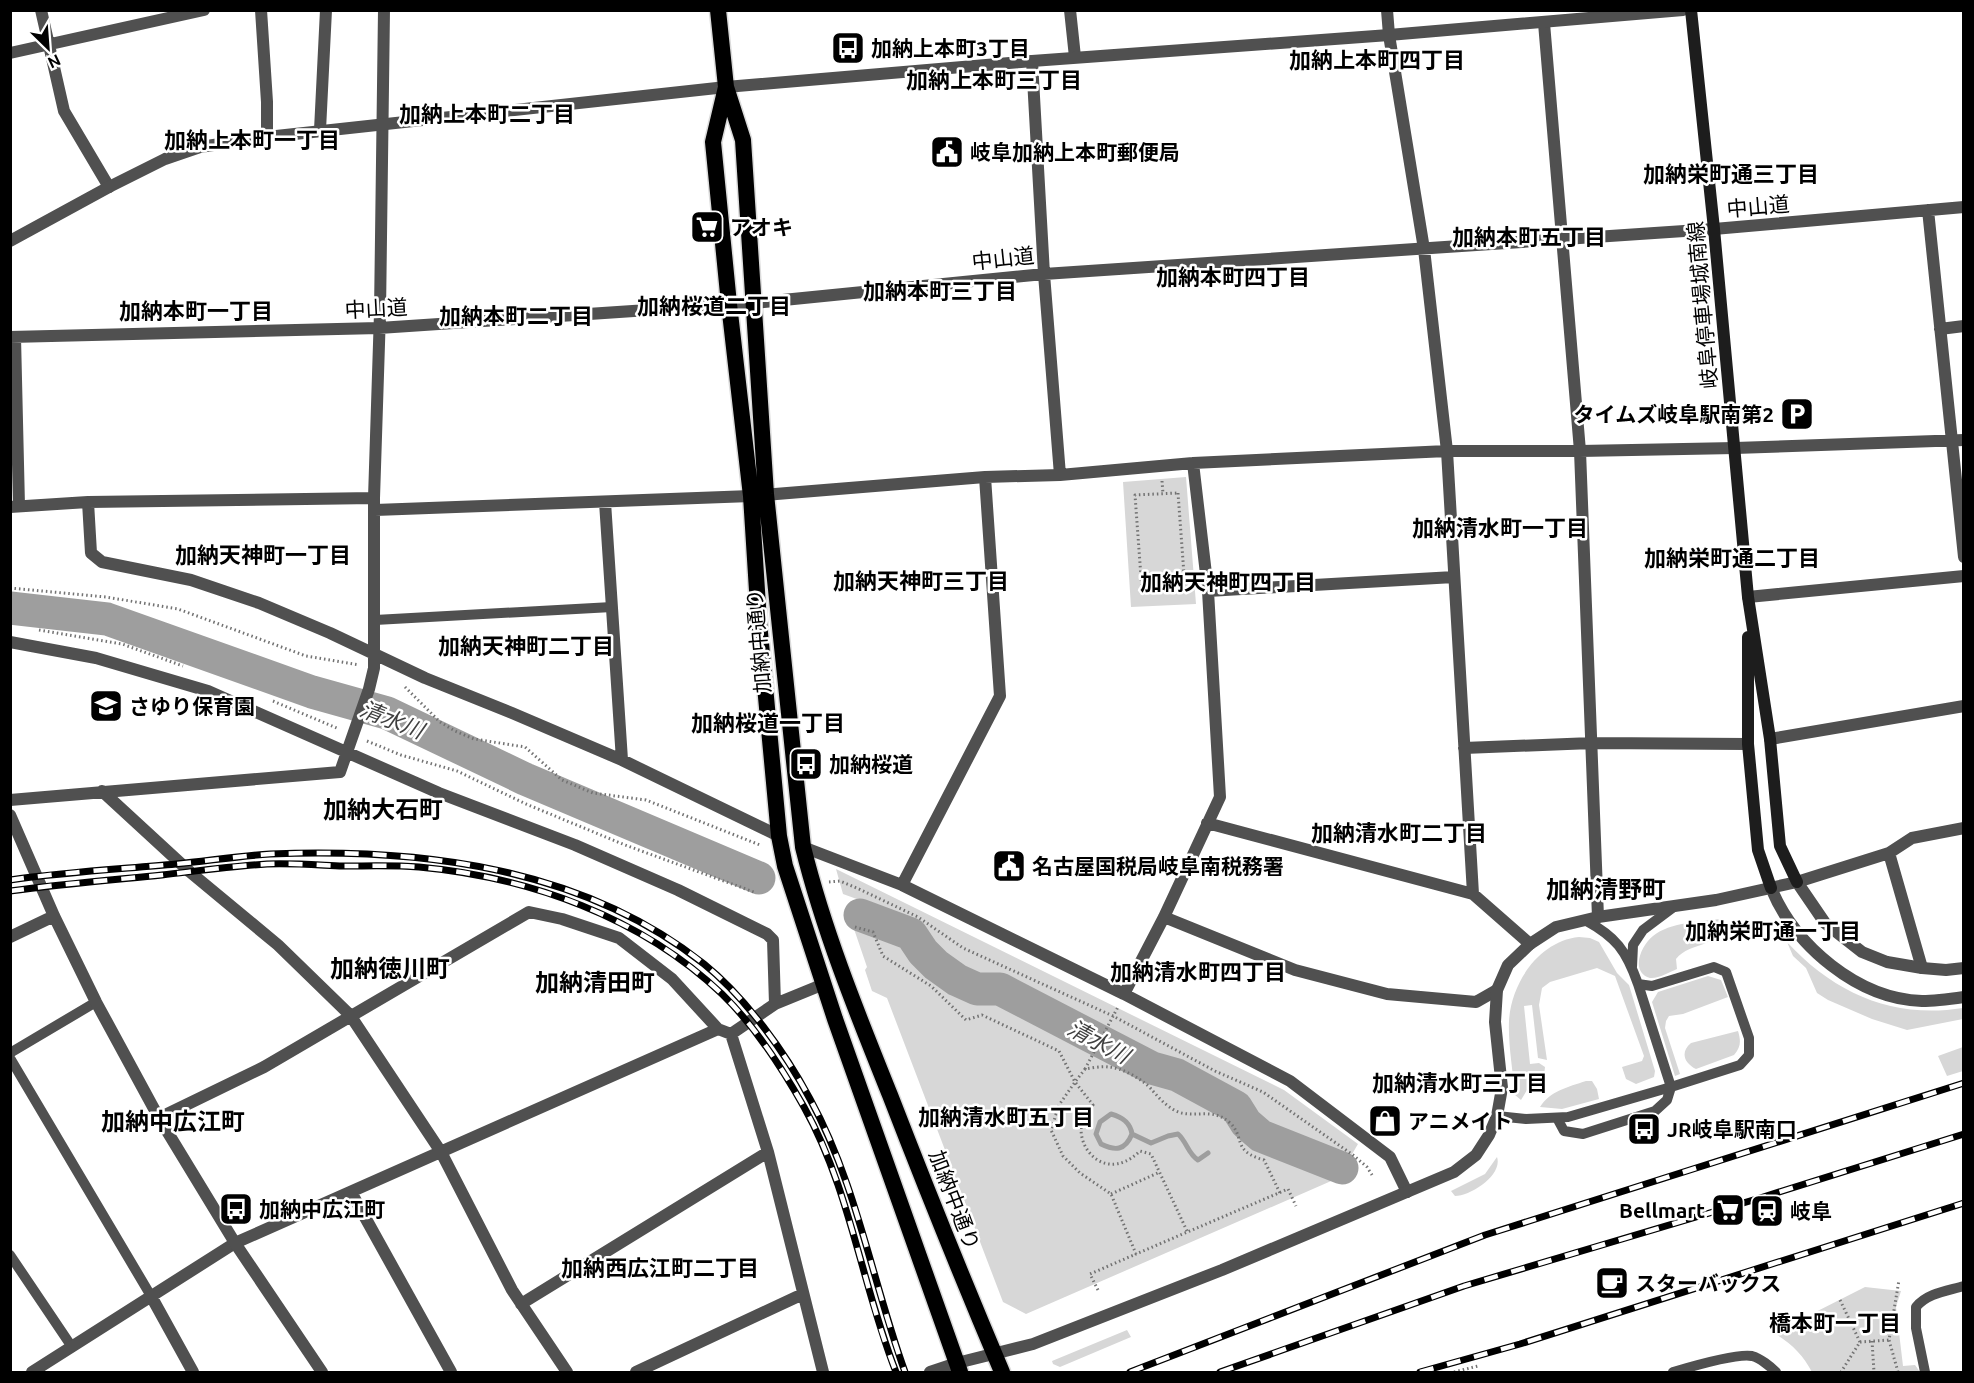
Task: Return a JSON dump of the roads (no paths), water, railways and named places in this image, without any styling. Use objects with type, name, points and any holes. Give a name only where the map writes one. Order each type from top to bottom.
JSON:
[{"type":"highway","name":"加納中通り","points":[[718,10],[726,87],[743,140],[753,303],[759,495],[759,622],[773,842],[785,866],[959,1368]]},
{"type":"highway","name":"加納中通り","points":[[726,87],[713,142],[729,304],[759,495],[802,847],[813,888],[843,977],[970,1300],[1002,1372]]},
{"type":"main road","name":"岐阜停車場城南線","points":[[1692,10],[1748,597],[1770,739],[1780,846],[1797,882]]},
{"type":"main road","name":"岐阜停車場城南線","points":[[1748,597],[1748,744],[1758,850],[1771,888]]},
{"type":"street","points":[[41,10],[64,111],[109,187]]},
{"type":"street","points":[[10,53],[204,10]]},
{"type":"street","points":[[261,10],[267,137]]},
{"type":"street","points":[[320,130],[326,10]]},
{"type":"street","points":[[10,800],[340,772],[369,690],[374,668],[384,10]]},
{"type":"street","points":[[1070,10],[1075,57]]},
{"type":"street","points":[[1387,10],[1389,35],[1424,249],[1448,451],[1473,894]]},
{"type":"street","points":[[10,242],[165,159],[200,147],[267,137],[726,87],[1075,57],[1389,35],[1683,10]]},
{"type":"street","points":[[1544,23],[1580,451],[1598,917]]},
{"type":"street","points":[[1032,61],[1044,274],[1060,475]]},
{"type":"street","name":"中山道","points":[[13,337],[379,328],[753,303],[1044,274],[1563,240],[1964,207]]},
{"type":"street","points":[[1928,210],[1940,329],[1957,441],[1964,557]]},
{"type":"street","points":[[1940,329],[1964,326]]},
{"type":"street","points":[[13,337],[15,507],[88,502],[375,504],[605,502],[759,495],[985,477],[1060,475],[1192,463],[1448,451],[1735,448],[1957,441]]},
{"type":"street","points":[[1124,994],[1164,917],[1220,797],[1208,591],[1192,463]]},
{"type":"street","points":[[902,885],[1000,696],[985,477]]},
{"type":"street","points":[[88,502],[91,553],[102,562],[191,580],[330,633],[374,655],[622,760],[773,842]]},
{"type":"street","points":[[605,502],[622,760]]},
{"type":"street","points":[[1748,597],[1964,576]]},
{"type":"street","points":[[1208,591],[1454,577]]},
{"type":"street","points":[[10,642],[96,658],[208,691],[439,793],[575,845],[678,890],[767,934],[773,940],[775,1004]]},
{"type":"street","points":[[1770,739],[1964,706]]},
{"type":"street","points":[[1464,748],[1592,743],[1748,744]]},
{"type":"street","points":[[102,791],[190,872],[278,945],[350,1015],[441,1152],[512,1290],[567,1372]]},
{"type":"street","points":[[10,814],[54,916],[96,1002],[159,1118],[235,1243],[322,1372]]},
{"type":"street","points":[[1207,823],[1473,894],[1530,944]]},
{"type":"street","points":[[930,1372],[959,1368],[1105,1317],[1454,1172],[1476,1155],[1490,1135],[1497,1116],[1502,1088],[1495,1022],[1497,990],[1508,965],[1530,944],[1557,927],[1598,917],[1716,900],[1797,882],[1889,853],[1912,838],[1964,828]]},
{"type":"street","points":[[802,847],[902,885],[1124,994],[1290,1081],[1390,1157],[1407,1192]]},
{"type":"street","points":[[1889,853],[1922,968]]},
{"type":"street","points":[[1797,882],[1825,923],[1862,952],[1887,962],[1922,968],[1946,970],[1964,968]]},
{"type":"street","points":[[1771,888],[1786,918],[1799,935],[1838,971],[1853,981],[1882,992],[1920,1001],[1964,998]]},
{"type":"street","points":[[159,1118],[264,1066],[529,912],[562,919],[619,938],[672,979],[718,1029],[731,1034]]},
{"type":"street","points":[[10,938],[54,916]]},
{"type":"street","points":[[1164,917],[1295,970],[1387,994],[1476,1002],[1497,990]]},
{"type":"street","points":[[731,1034],[775,1004],[824,984]]},
{"type":"street","points":[[32,1372],[235,1243],[718,1029]]},
{"type":"street","points":[[731,1034],[768,1152],[823,1372]]},
{"type":"street","points":[[521,1304],[768,1152]]},
{"type":"street","points":[[351,1192],[451,1372]]},
{"type":"street","points":[[636,1372],[803,1294]]},
{"type":"street","points":[[151,1296],[193,1372]]},
{"type":"lane","points":[[375,620],[612,607]]},
{"type":"lane","points":[[1632,967],[1633,945],[1643,930],[1675,906]]},
{"type":"lane","points":[[1557,1118],[1564,1131],[1582,1134],[1655,1111],[1667,1100],[1671,1087],[1632,967],[1618,944],[1606,932],[1585,921]]},
{"type":"lane","points":[[1497,1116],[1526,1119],[1557,1118],[1671,1087],[1740,1065],[1749,1055],[1749,1038],[1726,972],[1713,968],[1652,986],[1638,984]]},
{"type":"lane","points":[[10,1053],[96,1002]]},
{"type":"lane","points":[[10,1058],[151,1296]]},
{"type":"lane","points":[[10,1255],[72,1347]]},
{"type":"lane","points":[[1925,1372],[1916,1328],[1916,1307],[1921,1300],[1930,1296],[1964,1287]]},
{"type":"lane","points":[[1673,1372],[1728,1358],[1752,1356],[1776,1372]]},
{"type":"waterway","name":"清水川","points":[[10,608],[107,619],[312,692],[387,713],[525,779],[759,878]]},
{"type":"waterway","name":"清水川","points":[[860,915],[911,934],[923,952],[957,980],[977,989],[1000,989],[1152,1068],[1177,1075],[1236,1107],[1246,1123],[1261,1136],[1342,1168]]},
{"type":"waterway","points":[[1132,1134],[1125,1121],[1111,1114],[1100,1122],[1096,1134],[1101,1144],[1111,1148],[1123,1146],[1132,1134],[1151,1143],[1178,1134],[1198,1160],[1208,1153]]},
{"type":"railway","points":[[10,880],[270,854],[385,855],[498,870],[553,885],[606,905],[656,931],[704,964],[734,992],[763,1026],[800,1081],[840,1165],[905,1372]]},
{"type":"railway","points":[[10,891],[267,864],[410,866],[460,872],[542,891],[581,905],[620,923],[656,943],[722,994],[756,1033],[786,1077],[820,1138],[833,1171],[896,1372]]},
{"type":"railway","points":[[1130,1372],[1485,1235],[1964,1083]]},
{"type":"railway","points":[[1220,1372],[1464,1286],[1760,1198],[1964,1134]]},
{"type":"railway","points":[[1420,1372],[1520,1344],[1964,1203]]},
{"type":"place","name":"加納上本町3丁目","points":[[848,48]]},
{"type":"place","name":"岐阜加納上本町郵便局","points":[[947,152]]},
{"type":"place","name":"アオキ","points":[[707,227]]},
{"type":"place","name":"タイムズ岐阜駅南第2","points":[[1797,414]]},
{"type":"place","name":"さゆり保育園","points":[[106,706]]},
{"type":"place","name":"加納桜道","points":[[806,764]]},
{"type":"place","name":"名古屋国税局岐阜南税務署","points":[[1009,866]]},
{"type":"place","name":"アニメイト","points":[[1385,1121]]},
{"type":"place","name":"JR岐阜駅南口","points":[[1644,1129]]},
{"type":"place","name":"加納中広江町","points":[[236,1209]]},
{"type":"place","name":"Bellmart","points":[[1728,1210]]},
{"type":"place","name":"岐阜","points":[[1767,1211]]},
{"type":"place","name":"スターバックス","points":[[1612,1283]]},
{"type":"district","name":"加納上本町四丁目","points":[[1377,59]]},
{"type":"district","name":"加納上本町三丁目","points":[[994,79]]},
{"type":"district","name":"加納上本町二丁目","points":[[487,113]]},
{"type":"district","name":"加納上本町一丁目","points":[[252,139]]},
{"type":"district","name":"加納栄町通三丁目","points":[[1731,173]]},
{"type":"district","name":"加納本町五丁目","points":[[1529,236]]},
{"type":"district","name":"加納本町四丁目","points":[[1233,276]]},
{"type":"district","name":"加納本町三丁目","points":[[940,290]]},
{"type":"district","name":"加納桜道二丁目","points":[[714,305]]},
{"type":"district","name":"加納本町一丁目","points":[[196,310]]},
{"type":"district","name":"加納本町二丁目","points":[[516,315]]},
{"type":"district","name":"加納清水町一丁目","points":[[1500,527]]},
{"type":"district","name":"加納天神町一丁目","points":[[263,554]]},
{"type":"district","name":"加納栄町通二丁目","points":[[1732,557]]},
{"type":"district","name":"加納天神町三丁目","points":[[921,580]]},
{"type":"district","name":"加納天神町四丁目","points":[[1228,581]]},
{"type":"district","name":"加納天神町二丁目","points":[[526,645]]},
{"type":"district","name":"加納桜道一丁目","points":[[768,722]]},
{"type":"district","name":"加納大石町","points":[[383,809]]},
{"type":"district","name":"加納清水町二丁目","points":[[1399,832]]},
{"type":"district","name":"加納清野町","points":[[1606,889]]},
{"type":"district","name":"加納栄町通一丁目","points":[[1773,930]]},
{"type":"district","name":"加納徳川町","points":[[390,968]]},
{"type":"district","name":"加納清水町四丁目","points":[[1198,971]]},
{"type":"district","name":"加納清田町","points":[[595,982]]},
{"type":"district","name":"加納清水町三丁目","points":[[1460,1082]]},
{"type":"district","name":"加納清水町五丁目","points":[[1006,1116]]},
{"type":"district","name":"加納中広江町","points":[[173,1121]]},
{"type":"district","name":"加納西広江町二丁目","points":[[660,1267]]},
{"type":"district","name":"橋本町一丁目","points":[[1835,1322]]}]
